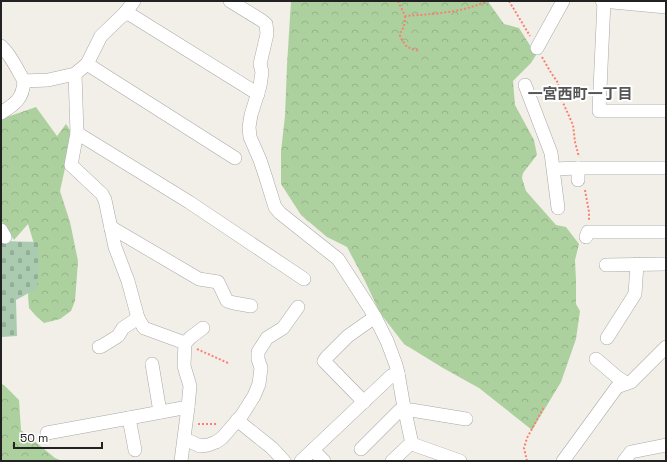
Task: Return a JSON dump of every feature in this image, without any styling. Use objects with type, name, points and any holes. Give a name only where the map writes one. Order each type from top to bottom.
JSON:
[{"type":"street","points":[[24,81],[48,80],[75,74],[87,64],[101,36],[125,13],[134,1]]},
{"type":"street","points":[[230,1],[266,24],[267,34],[260,64],[262,72],[249,127],[250,137],[260,160],[275,207],[280,213],[338,259],[375,317],[387,341],[396,365],[412,444]]},
{"type":"street","points":[[537,48],[563,1]]},
{"type":"street","points":[[666,7],[603,1],[599,111],[666,111]]},
{"type":"street","points":[[125,13],[131,15],[258,94]]},
{"type":"street","points":[[1,46],[9,55],[24,81],[24,87],[18,101],[2,109]]},
{"type":"street","points":[[87,64],[235,158]]},
{"type":"street","points":[[75,74],[77,133],[71,165],[102,194],[105,200],[115,247],[128,281],[138,318],[144,328],[185,343]]},
{"type":"street","points":[[525,85],[551,153],[558,208]]},
{"type":"street","points":[[77,133],[189,202],[304,279]]},
{"type":"street","points":[[554,169],[578,174],[666,168]]},
{"type":"street","points":[[111,229],[114,229],[200,279],[218,282],[227,301],[251,306]]},
{"type":"street","points":[[587,234],[666,232]]},
{"type":"street","points":[[607,338],[635,294],[637,264]]},
{"type":"street","points":[[606,265],[666,264]]},
{"type":"street","points":[[185,439],[200,446],[216,442],[222,438],[242,415],[254,396],[259,384],[260,368],[258,352],[267,338],[283,328],[298,307]]},
{"type":"street","points":[[364,402],[324,362],[326,358],[348,336],[375,317]]},
{"type":"street","points":[[98,347],[118,336],[123,328],[138,318]]},
{"type":"street","points":[[181,461],[185,439],[190,386],[184,366],[185,343],[203,328]]},
{"type":"street","points":[[564,461],[617,387],[631,382],[666,346]]},
{"type":"street","points":[[596,359],[626,383]]},
{"type":"street","points":[[152,364],[160,412]]},
{"type":"street","points":[[301,461],[391,376],[398,373]]},
{"type":"street","points":[[47,433],[188,406]]},
{"type":"street","points":[[361,449],[400,410],[405,409],[466,418]]},
{"type":"street","points":[[129,418],[135,450]]},
{"type":"street","points":[[235,422],[272,448],[284,461]]},
{"type":"street","points":[[392,461],[412,444]]},
{"type":"street","points":[[412,444],[460,461]]},
{"type":"street","points":[[624,461],[631,452],[666,445]]},
{"type":"street","points":[[313,450],[324,461]]},
{"type":"path","points":[[398,1],[405,16],[404,27],[400,33],[400,37],[405,46],[419,51]]},
{"type":"path","points":[[405,16],[439,14],[459,10],[487,1]]},
{"type":"path","points":[[509,1],[558,83],[560,96],[573,125],[580,162],[578,174],[585,179],[589,212],[587,234]]},
{"type":"path","points":[[185,343],[228,363]]},
{"type":"path","points":[[527,461],[524,448],[527,438],[544,407]]},
{"type":"path","points":[[186,424],[235,422]]},
{"type":"green space","points":[[291,1],[489,1],[504,24],[519,28],[536,55],[531,63],[513,81],[515,105],[534,140],[537,155],[523,173],[522,178],[526,191],[556,225],[566,227],[579,244],[575,260],[576,304],[580,311],[576,339],[561,382],[532,430],[479,388],[404,344],[380,313],[347,247],[327,237],[301,215],[281,184],[281,151],[285,116]]},
{"type":"green space","points":[[36,107],[57,136],[66,124],[70,130],[67,159],[60,191],[70,222],[78,261],[75,301],[71,311],[60,319],[44,323],[29,308],[28,295],[34,270],[34,244],[28,224],[14,240],[1,220],[1,119]]},
{"type":"green space","points":[[1,241],[38,242],[39,270],[36,289],[16,300],[17,336],[1,337]]},
{"type":"green space","points":[[1,384],[4,385],[19,400],[21,430],[55,458],[62,461],[1,461]]},
{"type":"district","name":"一宮西町一丁目","points":[[580,93]]}]
